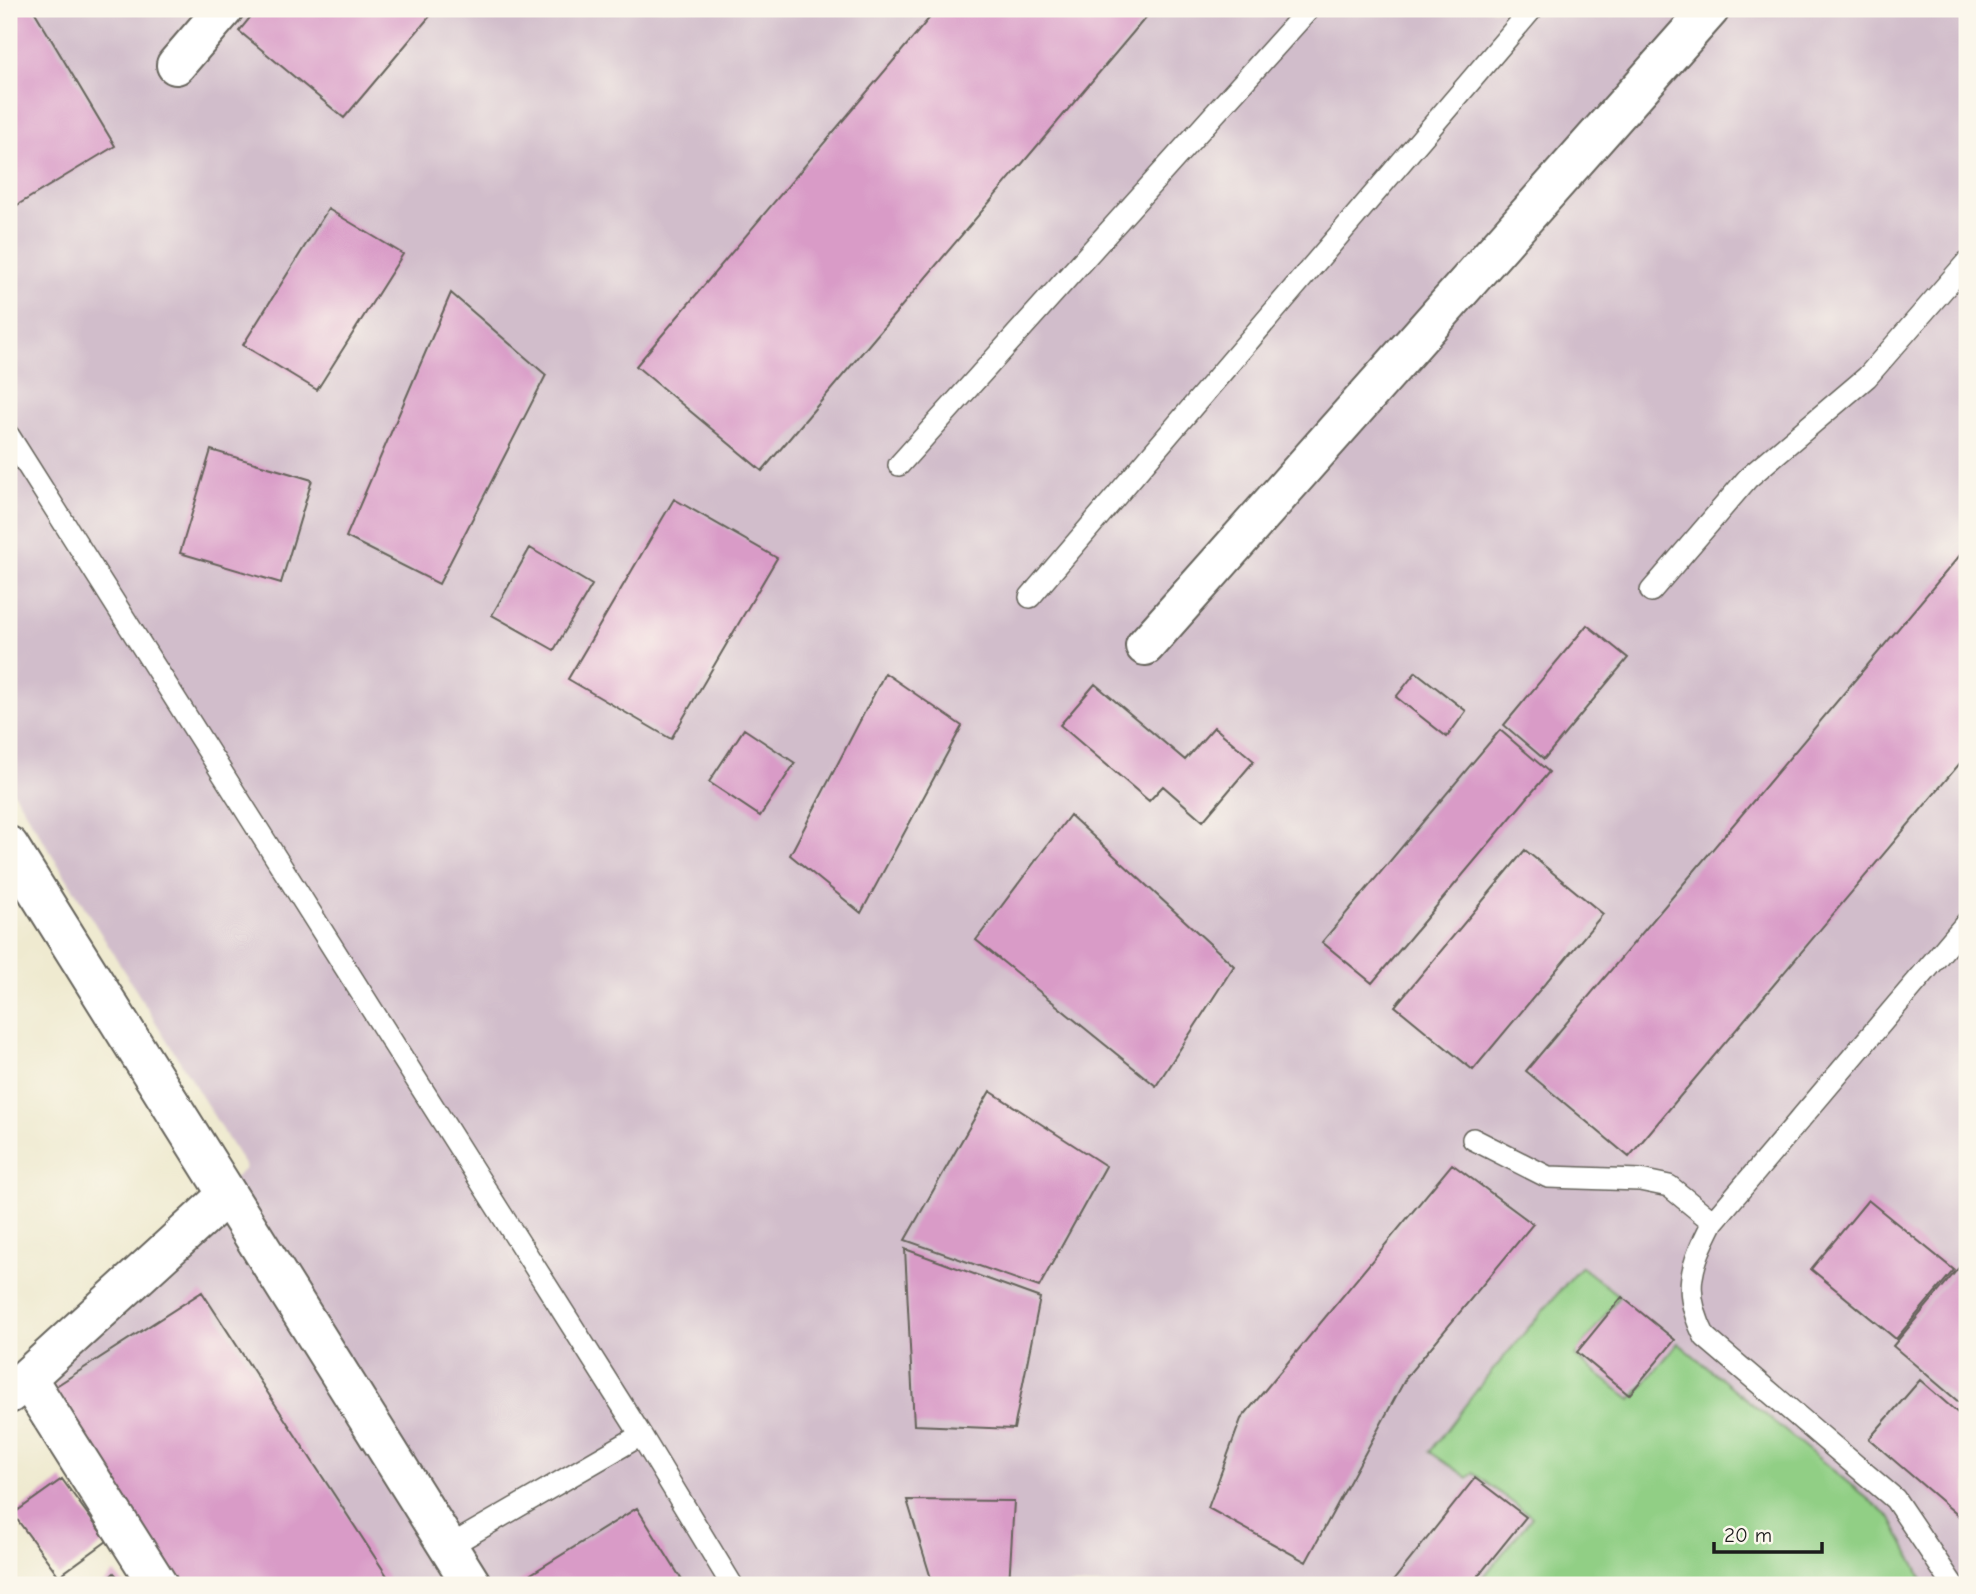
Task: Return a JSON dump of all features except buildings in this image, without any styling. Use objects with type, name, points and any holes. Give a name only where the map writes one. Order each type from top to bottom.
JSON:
[{"type":"street","points":[[176,65],[224,9]]},
{"type":"street","points":[[1145,646],[1710,9]]},
{"type":"street","points":[[9,846],[472,1585]]},
{"type":"street","points":[[158,1585],[18,1386],[227,1195]]},
{"type":"lane","points":[[900,466],[1309,9]]},
{"type":"lane","points":[[1030,597],[1532,9]]},
{"type":"lane","points":[[1651,591],[1748,478],[1867,377],[1967,262]]},
{"type":"lane","points":[[9,436],[641,1435],[732,1585]]},
{"type":"lane","points":[[1954,1585],[1895,1499],[1704,1337],[1693,1315],[1691,1294],[1694,1259],[1713,1222],[1967,922]]},
{"type":"lane","points":[[1474,1139],[1548,1177],[1640,1180],[1669,1185],[1713,1222]]},
{"type":"lane","points":[[447,1547],[641,1435]]},
{"type":"shaded area","points":[[9,9],[1967,9],[1967,1585],[161,1585],[21,1364],[246,1168],[9,785]]},
{"type":"green space","points":[[1581,1266],[1619,1296],[1575,1356],[1631,1400],[1678,1343],[1891,1518],[1925,1585],[1477,1585],[1532,1517],[1473,1473],[1468,1478],[1430,1452],[1482,1383]]}]
